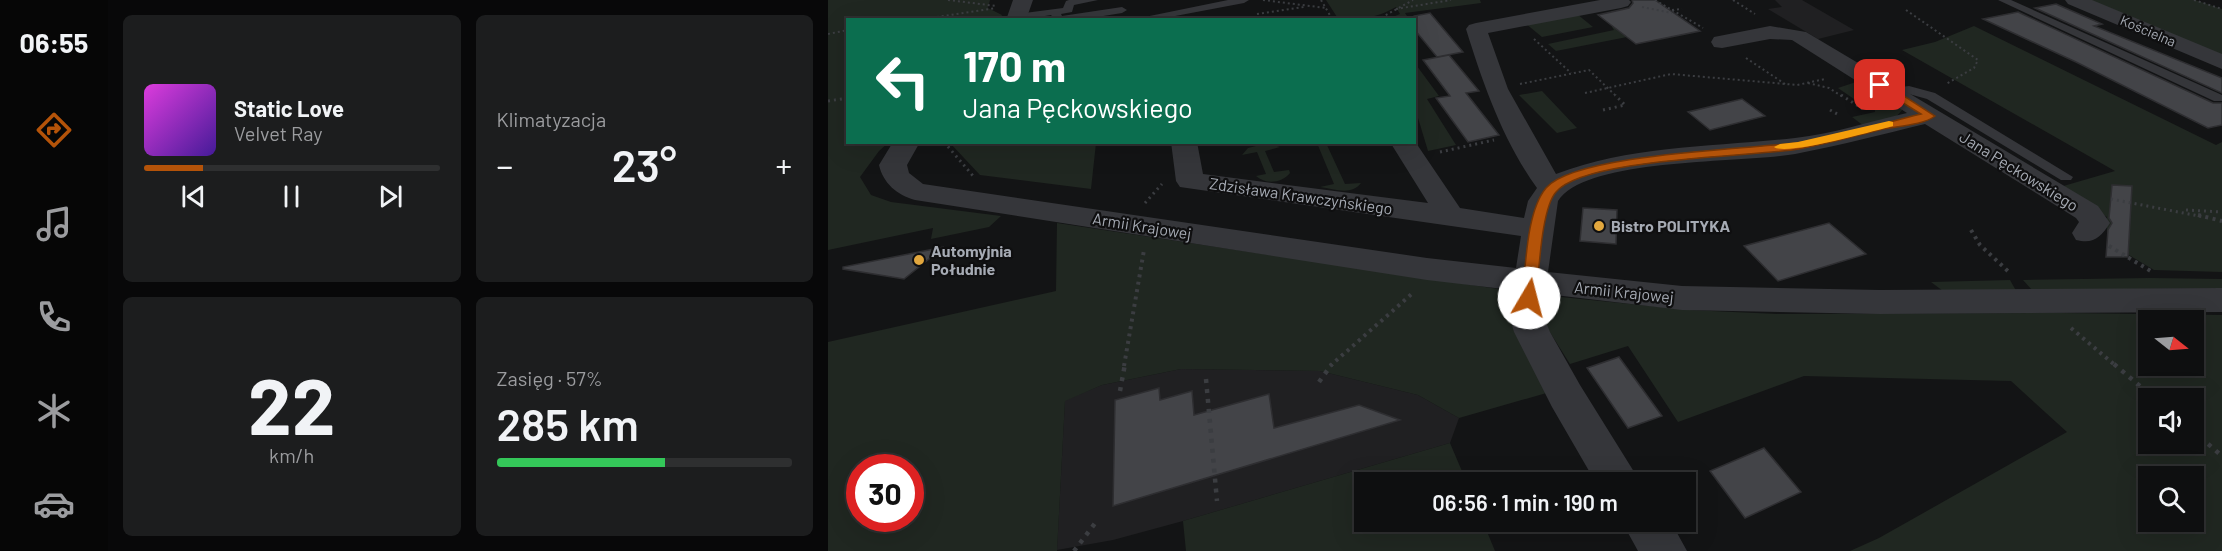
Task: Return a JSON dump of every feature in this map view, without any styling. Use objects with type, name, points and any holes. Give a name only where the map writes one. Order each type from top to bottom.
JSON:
[{"type":"street","name":"Kościelna","points":[[2075,0],[2222,62]]},
{"type":"street","points":[[1552,188],[1540,172],[1496,89],[1476,29],[1514,20],[1620,2]]},
{"type":"street","name":"Jana Pęckowskiego","points":[[1722,42],[1784,31],[1799,36],[1892,92],[1925,104],[2087,212],[2095,223],[2087,233]]},
{"type":"street","points":[[1612,472],[1594,445],[1532,333],[1526,315],[1537,229],[1543,201],[1552,188],[1587,172],[1632,162],[1675,156],[1798,146],[1925,104]]},
{"type":"street","name":"Armii Krajowej","points":[[907,144],[893,165],[896,177],[915,191],[1427,269],[1682,298],[1869,302],[2222,300]]},
{"type":"street","name":"Zdzisława Krawczyńskiego","points":[[1184,144],[1190,181],[1450,215],[1537,229]]},
{"type":"street","points":[[1404,144],[1450,215]]},
{"type":"street","points":[[1652,532],[1664,551]]},
{"type":"lane","points":[[1058,17],[1068,10],[1069,3],[1093,0]]},
{"type":"lane","points":[[1146,18],[1244,0]]},
{"type":"lane","points":[[2003,0],[2218,98]]},
{"type":"lane","points":[[1019,12],[1058,17],[1122,10]]},
{"type":"lane","points":[[1925,104],[2066,177]]},
{"type":"path","points":[[930,18],[1002,7],[948,0]]},
{"type":"path","points":[[1263,0],[1326,8]]},
{"type":"path","points":[[1321,0],[1331,17],[1328,18]]},
{"type":"path","points":[[1380,18],[1413,0]]},
{"type":"path","points":[[1396,9],[1451,0]]},
{"type":"path","points":[[1657,2],[1666,0]]},
{"type":"path","points":[[2194,0],[2222,9]]},
{"type":"path","points":[[1620,2],[1678,15]]},
{"type":"path","points":[[1257,14],[1311,6]]},
{"type":"path","points":[[1671,11],[1682,9]]},
{"type":"path","points":[[1906,10],[1978,60],[1974,68],[1944,86],[1925,104]]},
{"type":"path","points":[[1514,20],[1572,73]]},
{"type":"path","points":[[828,34],[846,30]]},
{"type":"path","points":[[1496,89],[1589,70],[1625,105],[1603,110]]},
{"type":"path","points":[[1585,93],[1671,74],[1785,84]]},
{"type":"path","points":[[1808,83],[1829,88],[1867,111],[1857,114]]},
{"type":"path","points":[[828,100],[846,98]]},
{"type":"path","points":[[1841,117],[1846,116]]},
{"type":"path","points":[[1431,154],[1521,133]]},
{"type":"path","points":[[946,144],[975,178]]},
{"type":"path","points":[[1154,192],[1144,203],[1154,205]]},
{"type":"path","points":[[2103,197],[2222,221]]},
{"type":"path","points":[[2176,210],[2222,212]]},
{"type":"path","points":[[1971,230],[1980,245],[2013,276],[2001,276]]},
{"type":"path","points":[[2087,233],[2157,274],[2146,275]]},
{"type":"path","points":[[1120,391],[1146,241]]},
{"type":"path","points":[[1319,382],[1331,365],[1422,285],[1427,269]]},
{"type":"path","points":[[2067,325],[2142,388]]},
{"type":"path","points":[[1206,379],[1217,501]]},
{"type":"path","points":[[2204,440],[2222,456]]},
{"type":"path","points":[[1074,551],[1096,522]]},
{"type":"shaded area","points":[[828,0],[990,0],[988,8],[1002,15],[1001,18],[846,18],[846,144],[887,144],[860,177],[871,195],[891,202],[1001,216],[989,227],[931,239],[933,228],[828,250]]},
{"type":"shaded area","points":[[1326,0],[1480,0],[1481,3],[1405,13],[1408,18],[1390,18],[1400,14],[1396,7],[1375,16],[1337,17]]},
{"type":"shaded area","points":[[1775,0],[1802,0],[1854,30],[1818,39],[1768,9],[1782,7]]},
{"type":"shaded area","points":[[2085,0],[2195,0],[2222,9],[2222,58]]},
{"type":"shaded area","points":[[1577,14],[1593,27],[1542,37],[1525,23]]},
{"type":"shaded area","points":[[1675,15],[1684,20],[1622,32],[1627,37],[1556,51],[1548,44],[1614,30],[1612,27]]},
{"type":"shaded area","points":[[1974,26],[2216,145],[2222,142],[2222,272],[2154,270],[2107,242],[2107,217],[2060,187],[2115,171],[1902,50],[1935,42]]},
{"type":"shaded area","points":[[1416,65],[1439,96],[1427,99],[1456,145],[1428,151],[1416,111]]},
{"type":"shaded area","points":[[1862,80],[1867,105],[1867,108],[1838,88]]},
{"type":"shaded area","points":[[1873,86],[1903,109],[1896,117],[1864,126],[1852,117],[1875,112]]},
{"type":"shaded area","points":[[1542,91],[1577,128],[1557,133],[1519,95]]},
{"type":"shaded area","points":[[951,144],[1096,144],[1091,189],[980,175]]},
{"type":"shaded area","points":[[1264,144],[1280,147],[1265,151],[1274,172],[1289,170],[1290,173],[1278,181],[1269,182],[1260,179],[1256,176],[1266,174],[1257,152],[1242,155],[1248,148]]},
{"type":"shaded area","points":[[1317,144],[1326,144],[1345,184],[1361,183],[1348,191],[1320,187],[1334,184]]},
{"type":"shaded area","points":[[1057,223],[1512,291],[1550,392],[1459,418],[1418,395],[1320,371],[1181,369],[1102,385],[1065,401],[1057,551],[828,551],[828,342],[1056,291]]},
{"type":"shaded area","points":[[2222,279],[2222,288],[2032,290],[2023,280]]},
{"type":"shaded area","points":[[2010,280],[2019,296],[1943,291],[1931,282]]},
{"type":"shaded area","points":[[1561,297],[1690,310],[1777,314],[2138,314],[2138,376],[2204,376],[2204,315],[2222,315],[2222,551],[1850,551],[1879,538],[2067,432],[2011,381],[1804,376],[1678,422],[1628,346],[1570,364],[1546,326],[1541,311],[1547,303]]},
{"type":"shaded area","points":[[1181,369],[1320,371],[1418,395],[1459,418],[1450,443],[1183,521],[1113,540],[1057,550],[1065,400],[1102,385]]},
{"type":"shaded area","points":[[1450,443],[1462,472],[1354,472],[1354,532],[1487,532],[1495,551],[1186,551],[1183,521]]},
{"type":"building","points":[[1632,0],[1655,0],[1700,31],[1636,44],[1598,15],[1629,8],[1633,3]]},
{"type":"building","points":[[2056,4],[2102,24],[2094,26],[2222,78],[2222,93],[2035,8]]},
{"type":"building","points":[[2018,12],[2213,103],[2222,103],[2222,125],[2208,128],[2076,62],[1983,19]]},
{"type":"building","points":[[1430,13],[1463,52],[1437,57],[1416,31],[1414,16]]},
{"type":"building","points":[[1449,55],[1479,91],[1466,93],[1499,135],[1468,142],[1436,98],[1450,96],[1423,60]]},
{"type":"building","points":[[1742,99],[1765,116],[1710,130],[1688,112]]},
{"type":"building","points":[[2112,185],[2132,186],[2128,257],[2106,257],[2108,230],[2112,223],[2109,218]]},
{"type":"building","name":"Bistro POLITYKA","points":[[1583,208],[1617,210],[1616,244],[1580,241]]},
{"type":"building","points":[[1829,223],[1866,254],[1778,281],[1744,246]]},
{"type":"building","points":[[944,247],[904,279],[843,269],[843,267]]},
{"type":"building","points":[[1619,357],[1662,416],[1628,428],[1587,368]]},
{"type":"building","points":[[1159,388],[1160,400],[1192,391],[1194,415],[1269,394],[1274,428],[1359,405],[1400,420],[1113,506],[1115,400]]},
{"type":"building","points":[[1764,448],[1801,492],[1745,518],[1710,471]]},
{"type":"slow traffic","points":[[1780,147],[1798,146],[1889,124]]},
{"type":"place","name":"Bistro POLITYKA","points":[[1599,226]]},
{"type":"place","name":"Automyjnia Południe","points":[[919,260]]},
{"type":"route","points":[[1529,298],[1537,229],[1543,201],[1552,188],[1563,181],[1587,172],[1632,162],[1675,156],[1798,146],[1930,116],[1880,85]]}]
